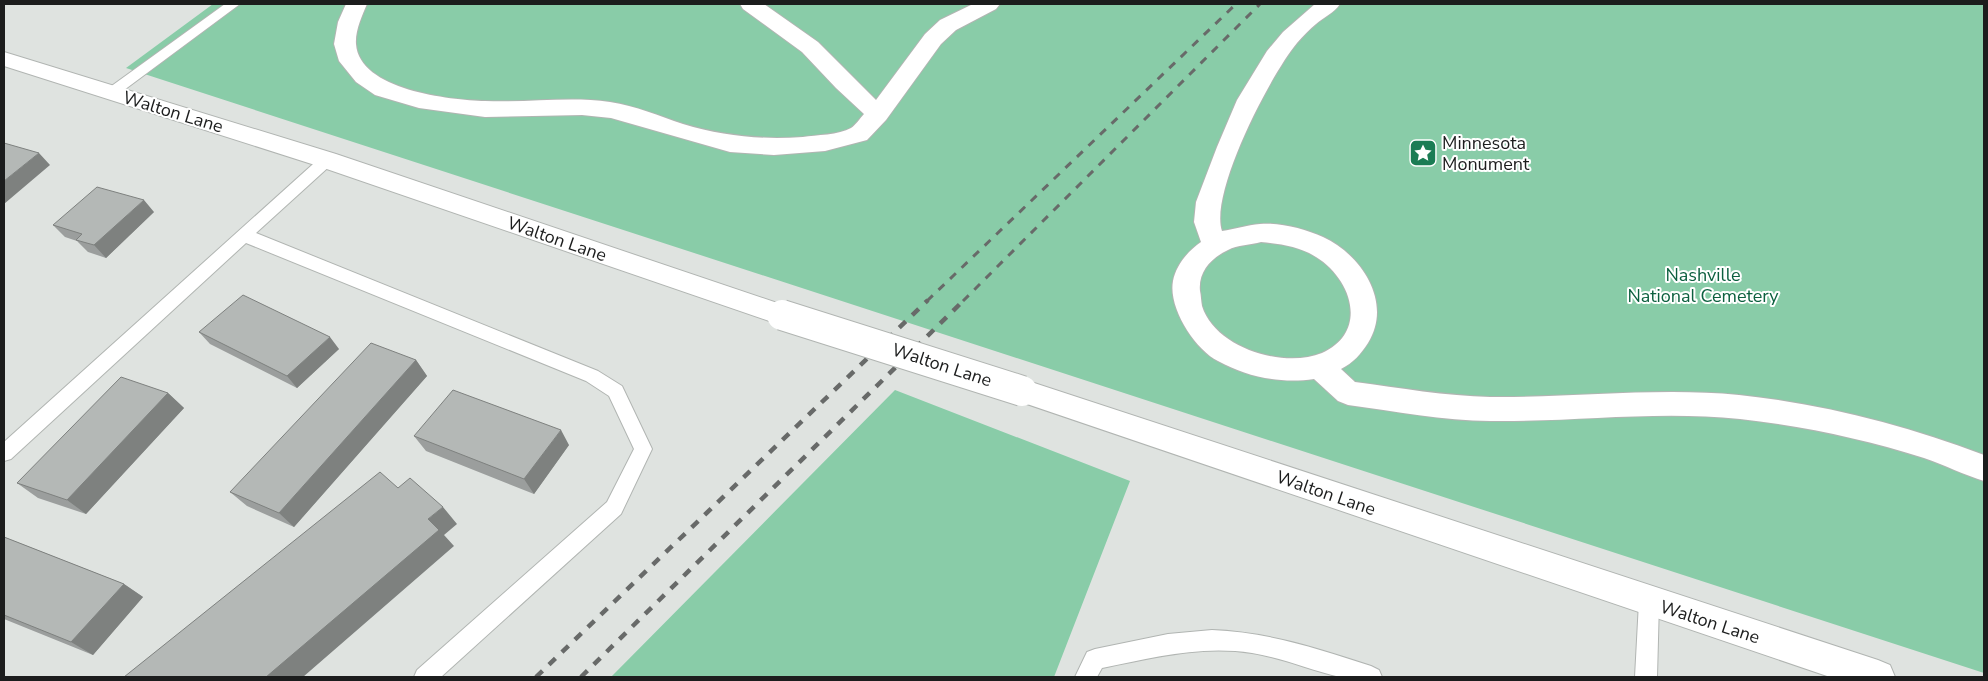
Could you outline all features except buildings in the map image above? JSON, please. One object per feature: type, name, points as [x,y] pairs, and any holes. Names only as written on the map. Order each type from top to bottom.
[{"type":"street","points":[[356,4],[349,22],[345,44],[350,61],[364,77],[382,90],[419,100],[485,109],[582,106],[611,110],[641,117],[676,130],[730,144],[774,147],[825,144],[859,134],[878,114],[933,39],[948,25],[989,4]]},
{"type":"street","points":[[750,4],[810,47],[844,83],[878,114]]},
{"type":"street","points":[[1215,244],[1207,222],[1210,199],[1232,136],[1249,98],[1271,60],[1294,32],[1329,4]]},
{"type":"street","name":"Walton Lane","points":[[4,59],[326,160],[782,315],[1022,391],[1878,677]]},
{"type":"street","points":[[1244,234],[1278,234],[1295,237],[1327,251],[1351,273],[1359,286],[1364,300],[1365,314],[1363,327],[1357,340],[1348,351],[1335,360],[1320,366],[1299,370],[1276,370],[1254,366],[1214,345],[1200,330],[1190,314],[1185,298],[1186,282],[1191,267],[1201,254],[1215,244],[1244,234]]},
{"type":"street","points":[[1320,366],[1348,393],[1437,404],[1489,409],[1680,404],[1738,407],[1802,415],[1867,429],[1929,447],[1984,468]]},
{"type":"lane","points":[[111,93],[233,4]]},
{"type":"lane","points":[[4,452],[326,160]]},
{"type":"lane","points":[[244,235],[592,376],[616,391],[643,449],[614,508],[424,677]]},
{"type":"lane","points":[[1646,677],[1649,602]]},
{"type":"lane","points":[[1086,677],[1095,659],[1188,641],[1213,640],[1247,643],[1292,652],[1372,677]]},
{"type":"green space","name":"Nashville National Cemetery","points":[[213,4],[1984,4],[1984,673],[126,68]]},
{"type":"green space","points":[[895,390],[1130,481],[1054,677],[611,677]]},
{"type":"railway","points":[[927,301],[1236,4]]},
{"type":"railway","points":[[964,300],[1260,4]]},
{"type":"railway","points":[[536,677],[928,300]]},
{"type":"railway","points":[[581,677],[964,300]]},
{"type":"place","name":"Minnesota Monument","points":[[1423,153]]}]
